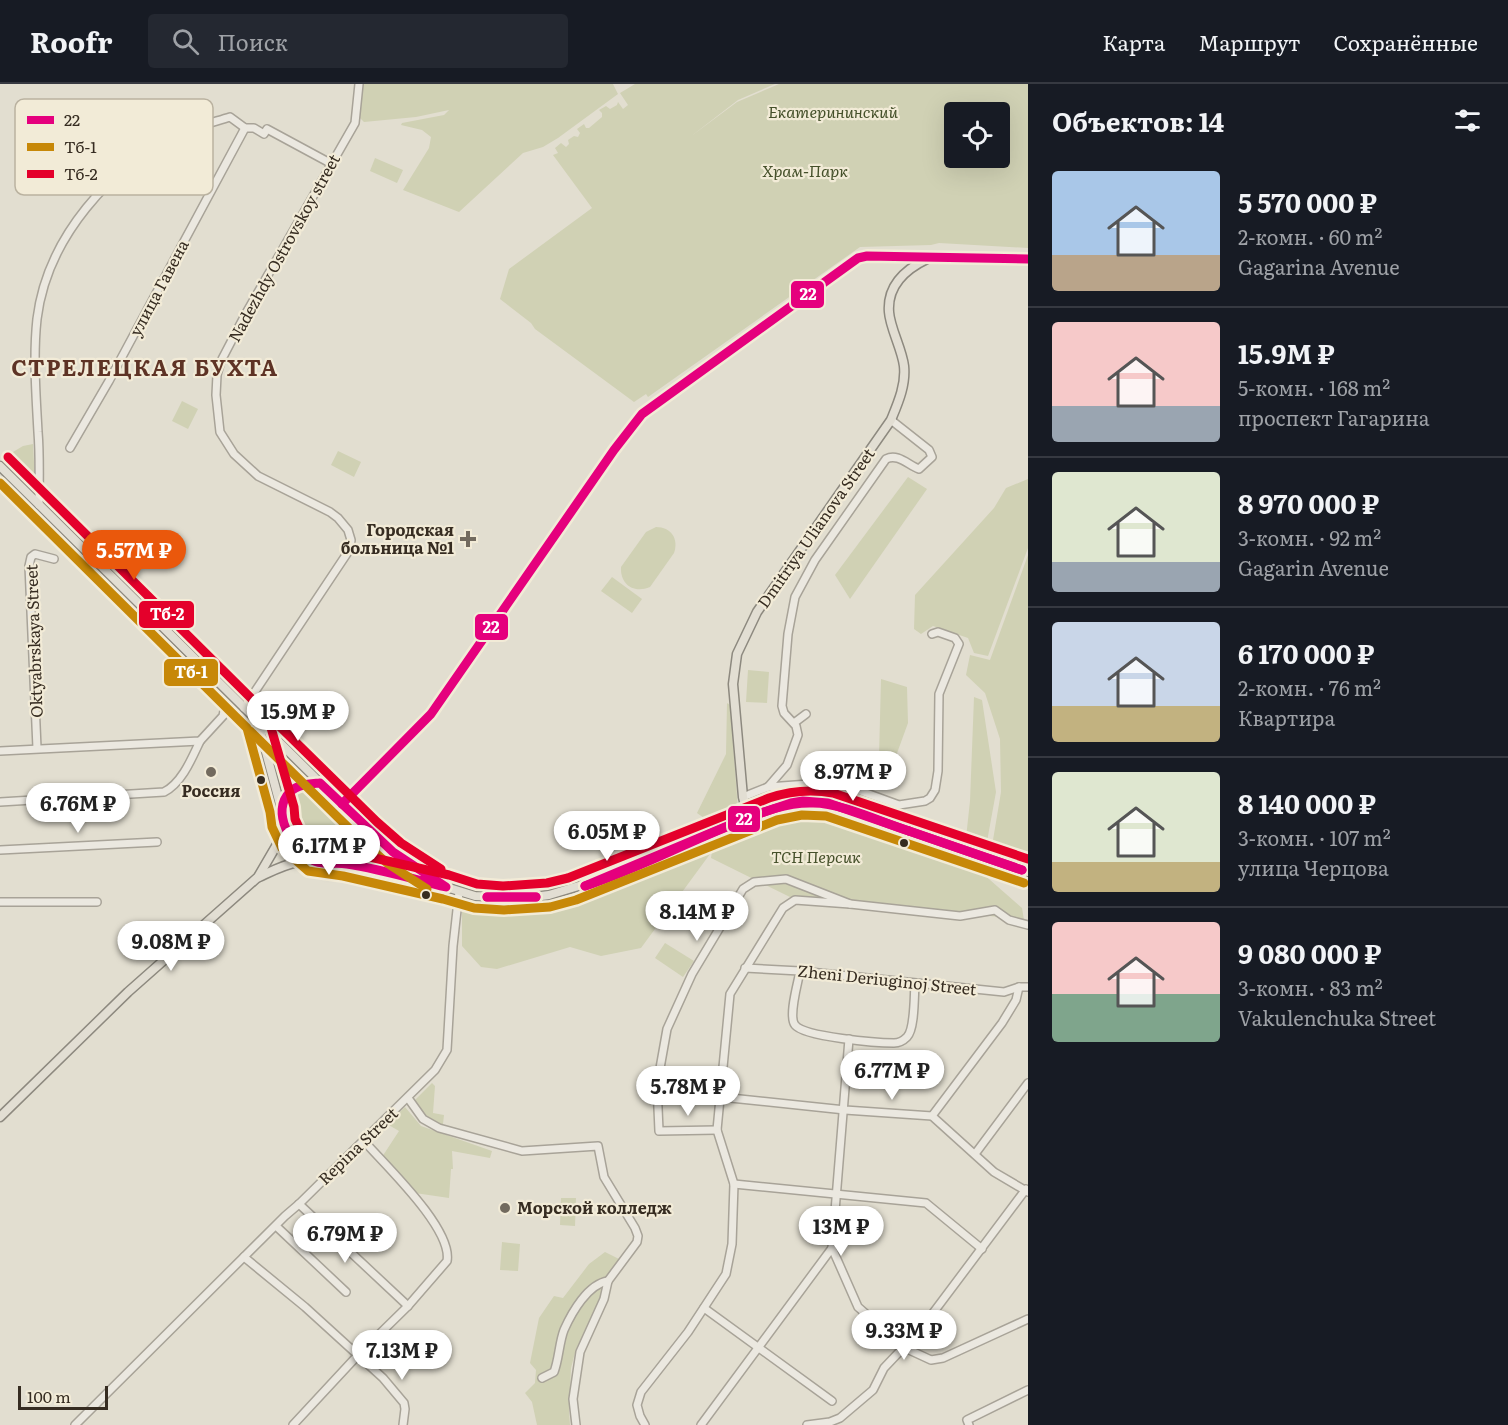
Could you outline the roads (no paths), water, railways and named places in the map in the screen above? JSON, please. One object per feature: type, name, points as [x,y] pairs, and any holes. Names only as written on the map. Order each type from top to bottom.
[{"type":"main road","points":[[342,804],[431,714],[601,468],[642,414],[858,258],[867,256],[1028,260]]},
{"type":"main road","name":"Dmitriya Ulianova Street","points":[[748,818],[734,684],[737,654],[757,612],[891,420],[901,397],[904,367],[889,311],[893,288],[908,268],[928,259]]},
{"type":"main road","points":[[0,466],[369,831],[394,853],[446,887]]},
{"type":"main road","points":[[258,722],[282,810],[283,822],[279,841],[258,878]]},
{"type":"main road","points":[[282,810],[286,797],[295,787],[308,783],[320,783]]},
{"type":"main road","points":[[0,1117],[128,992],[258,878],[285,865],[315,861],[345,864],[489,898],[526,898],[549,895],[595,881],[748,818],[790,803],[812,801],[829,804],[1028,872]]},
{"type":"main road","points":[[283,822],[292,841],[315,861]]},
{"type":"main road","points":[[345,864],[356,860],[364,853],[369,842],[369,831]]},
{"type":"street","name":"Nadezhdy Ostrovskoy street","points":[[244,708],[350,549],[351,540],[348,530],[330,512],[258,476],[234,454],[220,432],[216,395],[217,375],[221,361],[354,123],[359,84]]},
{"type":"street","points":[[213,123],[230,117],[245,128],[254,128],[264,134],[267,129],[330,163]]},
{"type":"street","name":"улица Гавена","points":[[213,188],[245,128]]},
{"type":"street","points":[[39,505],[36,414],[37,324],[44,287],[59,250],[97,195]]},
{"type":"street","name":"улица Гавена","points":[[70,447],[109,381],[209,195]]},
{"type":"street","points":[[768,788],[787,765],[798,735],[794,723],[788,718],[782,706],[788,634],[795,597],[815,560],[886,459],[897,457],[919,470],[932,457],[929,450],[891,420]]},
{"type":"street","name":"Oktyabrskaya Street","points":[[37,748],[29,566],[31,557],[35,554],[54,560]]},
{"type":"street","points":[[744,797],[768,788],[836,782],[899,805],[930,798],[935,790],[938,771],[939,694],[959,642],[955,638],[938,632],[932,634]]},
{"type":"street","points":[[0,802],[164,792],[170,789],[190,763],[200,741],[224,711]]},
{"type":"street","points":[[794,723],[807,714]]},
{"type":"street","points":[[0,751],[200,741]]},
{"type":"street","points":[[0,849],[157,842]]},
{"type":"street","points":[[717,1130],[659,1131],[657,1085],[667,1029],[692,974],[743,889],[754,882],[786,879],[850,904]]},
{"type":"street","name":"Repina Street","points":[[75,1425],[435,1070],[447,1050],[459,892]]},
{"type":"street","points":[[645,1425],[637,1405],[641,1392],[688,1332],[726,1274],[732,1244],[734,1184],[717,1130],[730,994],[783,908],[795,900],[960,916],[995,910],[1009,920],[1028,925]]},
{"type":"street","points":[[0,902],[97,902]]},
{"type":"street","name":"Zheni Deriuginoj Street","points":[[745,968],[800,971],[1004,992],[1019,987],[1028,987]]},
{"type":"street","points":[[800,971],[792,1016],[796,1026],[805,1032],[849,1039],[896,1043],[906,1038],[911,1029],[915,983]]},
{"type":"street","points":[[932,1116],[1002,1023],[1016,1000],[1019,987]]},
{"type":"street","points":[[849,1039],[832,1248],[858,1307],[904,1348],[931,1360],[943,1358],[1028,1319]]},
{"type":"street","points":[[975,1154],[1028,1083]]},
{"type":"street","points":[[721,1096],[845,1110],[932,1116],[994,1172],[1027,1190],[904,1348],[884,1368],[873,1390],[841,1422],[807,1425]]},
{"type":"street","points":[[408,1098],[423,1119],[439,1128],[522,1150],[598,1146],[604,1177],[638,1236],[637,1242],[608,1281],[604,1299],[578,1360],[573,1399],[576,1425]]},
{"type":"street","points":[[293,1425],[358,1355],[408,1306],[447,1261],[448,1253],[432,1217],[364,1141]]},
{"type":"street","points":[[734,1184],[926,1203],[982,1249]]},
{"type":"street","points":[[299,1204],[408,1306]]},
{"type":"street","points":[[276,1226],[346,1292]]},
{"type":"street","points":[[701,1425],[832,1248]]},
{"type":"street","points":[[244,1257],[384,1378],[404,1403],[403,1425]]},
{"type":"street","points":[[542,1378],[554,1372],[564,1330],[581,1300],[600,1282],[608,1281]]},
{"type":"street","points":[[704,1308],[832,1401]]},
{"type":"street","points":[[968,1423],[1028,1390]]},
{"type":"place","name":"Городская больница №1","points":[[468,539]]},
{"type":"place","name":"Россия","points":[[211,772]]},
{"type":"place","name":"Морской колледж","points":[[505,1208]]},
{"type":"district","name":"СТРЕЛЕЦКАЯ БУХТА","points":[[145,368]]},
{"type":"park label","name":"Екатерининский","points":[[833,112]]},
{"type":"park label","name":"Храм-Парк","points":[[805,171]]},
{"type":"park label","name":"ТСН Персик","points":[[816,857]]}]
